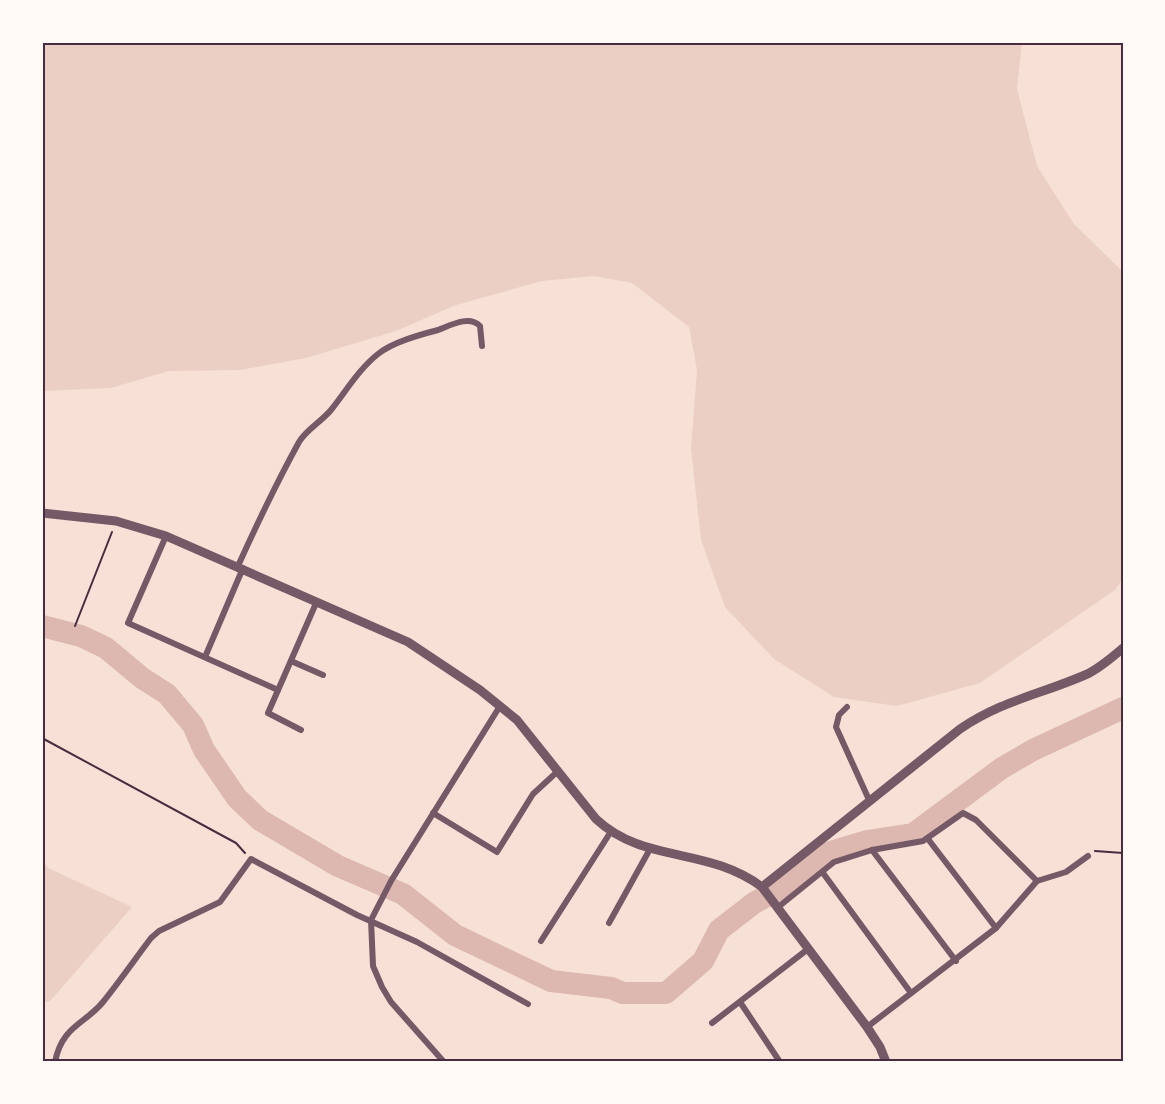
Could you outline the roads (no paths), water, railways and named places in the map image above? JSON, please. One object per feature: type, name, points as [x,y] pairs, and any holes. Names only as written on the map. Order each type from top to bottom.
[{"type":"street","points":[[205,657],[267,501],[293,458],[299,441],[330,411],[348,386],[380,353],[418,336],[464,321],[476,322],[480,327],[482,346]]},
{"type":"street","points":[[42,513],[116,521],[166,536],[408,642],[500,706],[533,738],[596,819],[610,833],[628,843],[715,862],[750,878],[764,890],[867,1027],[880,1047],[886,1062]]},
{"type":"street","points":[[166,536],[128,623],[278,690]]},
{"type":"street","points":[[301,730],[268,713],[317,601]]},
{"type":"street","points":[[764,890],[960,729],[986,711],[1085,675],[1123,648]]},
{"type":"street","points":[[291,661],[323,675]]},
{"type":"street","points":[[444,1062],[391,1002],[382,987],[373,966],[371,920],[391,881],[500,706]]},
{"type":"street","points":[[847,707],[838,715],[836,727],[870,802]]},
{"type":"street","points":[[433,813],[497,852],[533,794],[558,771]]},
{"type":"street","points":[[775,905],[842,858],[928,839],[963,813],[976,820],[1037,881]]},
{"type":"street","points":[[541,940],[610,833]]},
{"type":"street","points":[[928,839],[996,928]]},
{"type":"street","points":[[609,923],[650,849]]},
{"type":"street","points":[[872,850],[956,961]]},
{"type":"street","points":[[867,1027],[956,961],[996,928],[1037,881],[1066,872],[1088,856]]},
{"type":"street","points":[[55,1062],[62,1041],[78,1022],[103,1001],[151,939],[159,931],[220,902],[251,859],[417,942],[528,1004]]},
{"type":"street","points":[[823,873],[911,993]]},
{"type":"street","points":[[712,1023],[808,949]]},
{"type":"street","points":[[740,1002],[780,1062]]},
{"type":"waterway","points":[[42,626],[81,636],[106,648],[142,678],[167,694],[193,725],[204,750],[237,798],[260,820],[338,866],[403,894],[455,935],[551,981],[611,988],[623,993],[666,993],[703,961],[719,930],[754,903],[785,886],[827,853],[867,841],[913,834],[1002,768],[1033,750],[1123,708]]}]
